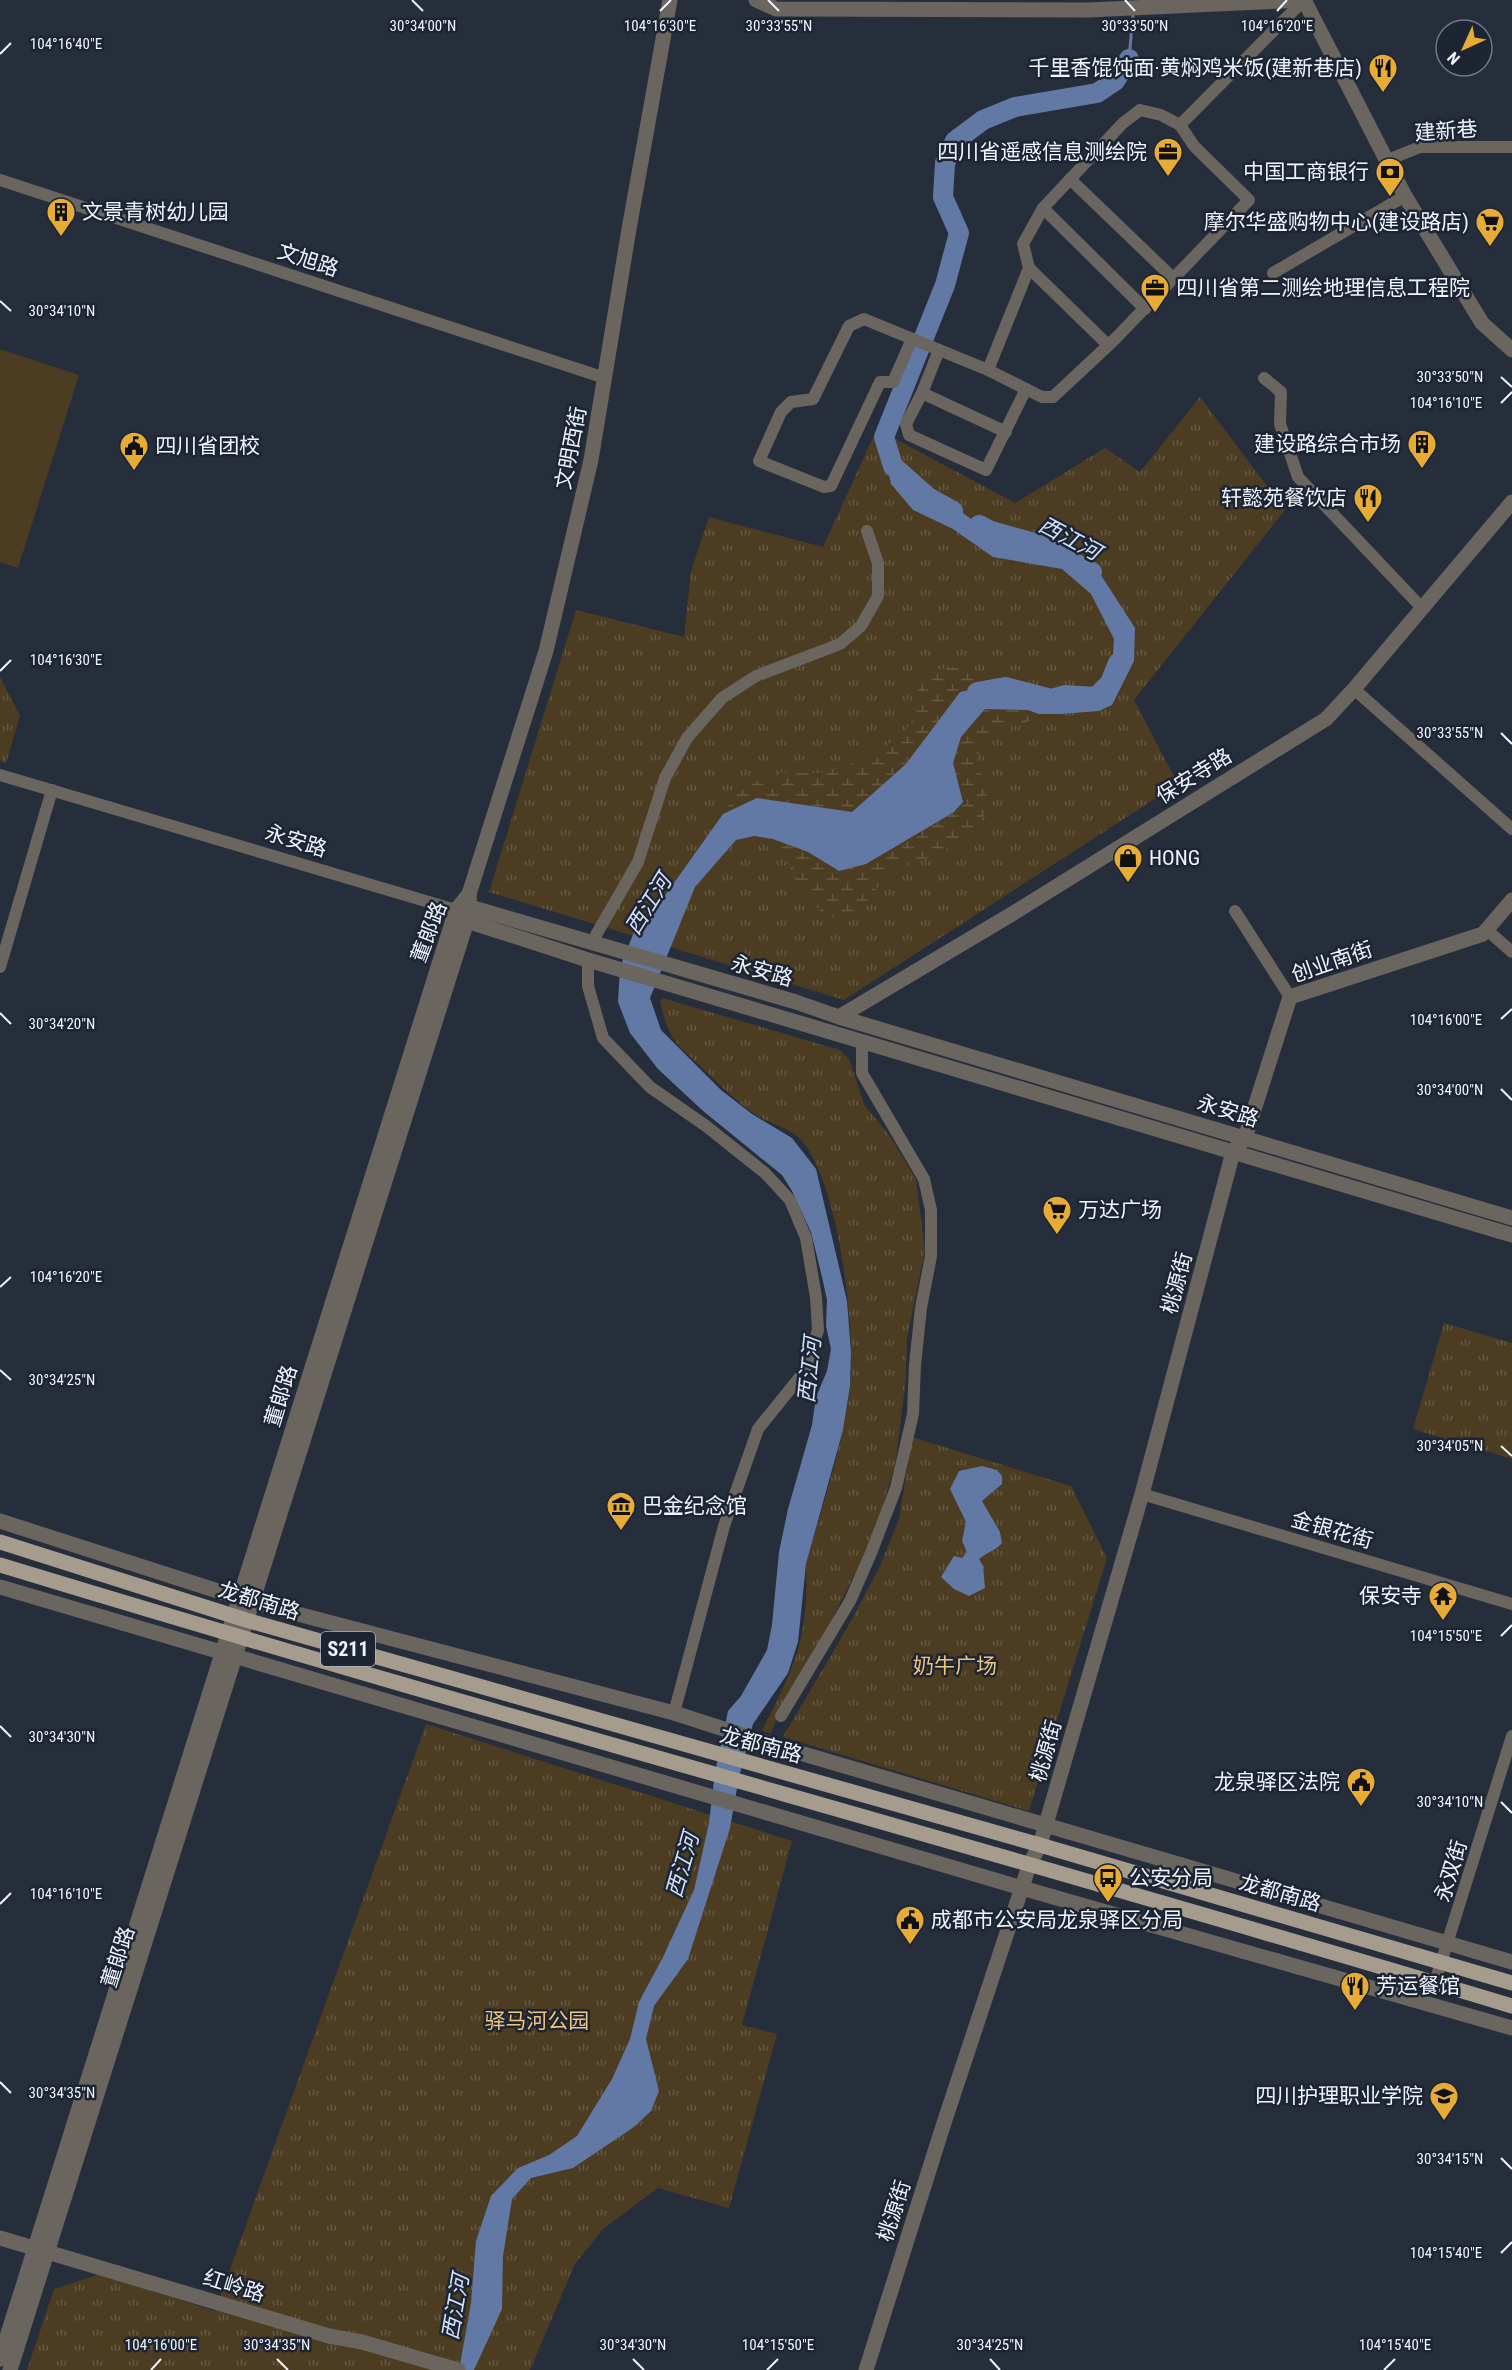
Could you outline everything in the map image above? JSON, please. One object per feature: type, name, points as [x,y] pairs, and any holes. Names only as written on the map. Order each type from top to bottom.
[{"type":"main road","name":"龙都南路","points":[[0,1542],[241,1618],[1040,1845],[1512,1983]]},
{"type":"main road","name":"龙都南路","points":[[0,1565],[235,1637],[1030,1863],[1512,2006]]},
{"type":"street","name":"文明西街","points":[[465,908],[549,640],[591,460],[670,0]]},
{"type":"street","points":[[756,0],[776,9],[1088,10],[1304,0]]},
{"type":"street","points":[[1180,125],[1304,0]]},
{"type":"street","points":[[1304,0],[1405,196],[1482,323],[1512,350]]},
{"type":"street","points":[[913,340],[893,382],[880,382],[831,486],[824,487],[759,461],[781,412],[791,402],[813,399],[849,326],[864,319],[988,370],[1042,397],[1053,397],[1108,345],[1145,309],[1249,200],[1194,146],[1180,125],[1161,115],[1140,110],[1123,123],[1043,208],[1023,244],[1029,268],[1108,345]]},
{"type":"street","name":"建新巷","points":[[1385,161],[1420,147],[1512,147]]},
{"type":"street","points":[[1070,179],[1174,279]]},
{"type":"street","name":"文旭路","points":[[0,180],[605,378]]},
{"type":"street","points":[[1273,273],[1405,196]]},
{"type":"street","points":[[1043,208],[1145,309]]},
{"type":"street","points":[[988,370],[1029,268]]},
{"type":"street","points":[[934,348],[922,393],[906,424],[909,435],[986,470],[1026,389]]},
{"type":"street","points":[[1264,378],[1281,392],[1280,424],[1298,477],[1422,608]]},
{"type":"street","points":[[922,393],[1006,432]]},
{"type":"street","name":"保安寺路","points":[[839,1017],[1012,914],[1326,719],[1512,502]]},
{"type":"street","points":[[592,942],[638,862],[665,778],[687,738],[722,698],[756,676],[840,644],[861,626],[878,596],[878,563],[867,531]]},
{"type":"street","points":[[1354,689],[1512,829]]},
{"type":"street","name":"永安路","points":[[0,775],[592,942],[617,950],[680,978],[796,1002],[839,1017],[1512,1218]]},
{"type":"street","points":[[0,967],[52,790]]},
{"type":"street","name":"创业南街","points":[[1245,1138],[1290,997],[1483,934],[1512,900]]},
{"type":"street","points":[[465,908],[588,960],[680,978],[862,1041],[1512,1235]]},
{"type":"street","name":"董郞路","points":[[0,2359],[41,2250],[465,908]]},
{"type":"street","points":[[1235,911],[1290,997]]},
{"type":"street","points":[[1487,930],[1512,952]]},
{"type":"street","points":[[588,960],[588,986],[603,1038],[650,1087],[706,1126],[765,1173],[790,1200],[806,1239],[816,1297],[818,1330],[804,1372],[758,1429],[724,1526],[674,1713]]},
{"type":"street","points":[[781,1716],[850,1601],[871,1553],[896,1488],[913,1414],[921,1308],[931,1256],[931,1210],[924,1179],[862,1073],[862,1041]]},
{"type":"street","name":"桃源街","points":[[866,2370],[943,2126],[1030,1863],[1040,1845],[1142,1494],[1233,1152],[1245,1138]]},
{"type":"street","name":"金银花街","points":[[1142,1494],[1512,1604]]},
{"type":"street","points":[[0,1521],[246,1600],[674,1713],[783,1748],[1512,1962]]},
{"type":"street","points":[[0,1587],[1022,1888],[1512,2028]]},
{"type":"street","name":"永双街","points":[[1435,1983],[1512,1736]]},
{"type":"street","name":"红岭路","points":[[0,2238],[328,2336],[389,2350],[458,2370]]},
{"type":"street","name":"董郞路","points":[[10,2370],[41,2250]]},
{"type":"green space","points":[[0,349],[79,375],[18,568],[0,562]]},
{"type":"green space","points":[[1200,397],[1285,510],[1134,700],[1178,784],[844,1000],[489,892],[576,610],[684,637],[691,571],[709,517],[823,547],[877,429],[1015,503],[1105,448],[1140,472]]},
{"type":"green space","points":[[956,667],[983,674],[994,685],[960,692],[906,764],[852,812],[757,798],[723,814],[735,795],[752,783],[782,772],[819,773],[854,763],[890,743],[911,724],[919,685],[929,670]]},
{"type":"green space","points":[[0,677],[20,716],[6,763],[0,761]]},
{"type":"green space","points":[[986,709],[1028,710],[1039,714],[1032,720],[985,736],[976,761],[987,791],[986,814],[969,838],[931,857],[887,873],[874,893],[856,912],[842,919],[823,914],[806,895],[773,839],[808,852],[839,871],[866,864],[954,812],[962,802],[953,763],[961,737]]},
{"type":"green space","points":[[662,998],[840,1050],[849,1059],[864,1104],[891,1138],[916,1179],[925,1251],[907,1338],[906,1378],[895,1466],[872,1540],[820,1643],[784,1699],[771,1733],[762,1731],[797,1654],[806,1603],[806,1564],[847,1409],[851,1362],[850,1330],[842,1256],[824,1184],[812,1156],[798,1137],[763,1119],[734,1098],[681,1048],[667,1026],[660,1001]]},
{"type":"green space","points":[[1444,1323],[1512,1343],[1512,1459],[1413,1429]]},
{"type":"green space","name":"奶牛广场","points":[[912,1437],[1071,1486],[1107,1558],[1029,1811],[783,1737],[851,1621],[879,1568],[899,1519]]},
{"type":"green space","name":"驿马河公园","points":[[426,1724],[792,1841],[742,2025],[777,2034],[729,2208],[658,2188],[603,2229],[575,2264],[530,2370],[27,2370],[54,2289],[100,2274],[215,2311]]},
{"type":"water","points":[[886,461],[920,497],[945,501],[983,527],[1099,572],[1135,628],[1134,661],[1112,705],[1099,711],[1039,714],[1028,710],[985,709],[961,737],[953,763],[963,802],[954,812],[866,864],[839,871],[808,852],[773,839],[754,836],[736,840],[695,887],[650,998],[661,1030],[721,1090],[752,1114],[792,1138],[816,1169],[847,1301],[851,1352],[850,1386],[843,1430],[806,1564],[798,1642],[788,1673],[753,1724],[739,1777],[730,1828],[688,1959],[654,2006],[646,2039],[659,2091],[651,2111],[634,2127],[573,2168],[531,2178],[512,2199],[503,2256],[502,2309],[474,2370],[459,2370],[471,2303],[476,2241],[491,2196],[518,2168],[549,2155],[577,2136],[612,2079],[630,2039],[639,2002],[694,1890],[709,1823],[715,1772],[728,1711],[741,1696],[767,1650],[772,1625],[779,1552],[788,1509],[812,1425],[816,1397],[827,1371],[831,1349],[826,1326],[827,1300],[811,1232],[792,1191],[782,1175],[702,1110],[658,1069],[630,1033],[618,1002],[620,967],[638,922],[659,904],[723,814],[757,798],[852,812],[906,764],[960,692],[994,685],[1038,698],[1073,692],[1105,691],[1112,668],[1114,639],[1091,594],[1062,569],[993,557],[953,529],[913,510],[891,484]]},
{"type":"water","points":[[982,1466],[997,1470],[1002,1476],[1002,1484],[982,1501],[1000,1532],[1002,1543],[979,1559],[983,1566],[985,1588],[969,1596],[954,1589],[941,1577],[954,1556],[962,1558],[967,1552],[962,1541],[966,1522],[950,1489],[959,1471]]},
{"type":"waterway","name":"西江河","points":[[1129,59],[1133,14]]},
{"type":"waterway","name":"西江河","points":[[953,511],[928,497],[893,466],[884,437],[945,285],[959,233],[943,197],[945,163],[955,141],[983,120],[1015,107],[1097,93],[1115,81],[1129,59]]},
{"type":"waterway","name":"西江河","points":[[979,525],[991,531],[1041,545],[1092,572]]},
{"type":"waterway","name":"西江河","points":[[977,692],[1005,687],[1051,699],[1065,695],[1096,697],[1110,683],[1118,663]]},
{"type":"place","name":"千里香馄饨面·黄焖鸡米饭(建新巷店)","points":[[1383,94]]},
{"type":"place","name":"四川省遥感信息测绘院","points":[[1168,178]]},
{"type":"place","name":"中国工商银行","points":[[1390,198]]},
{"type":"place","name":"文景青树幼儿园","points":[[61,238]]},
{"type":"place","name":"摩尔华盛购物中心(建设路店)","points":[[1490,248]]},
{"type":"place","name":"四川省第二测绘地理信息工程院","points":[[1155,314]]},
{"type":"place","name":"建设路综合市场","points":[[1422,470]]},
{"type":"place","name":"四川省团校","points":[[134,472]]},
{"type":"place","name":"轩懿苑餐饮店","points":[[1368,524]]},
{"type":"place","name":"HONG","points":[[1128,884]]},
{"type":"place","name":"万达广场","points":[[1057,1236]]},
{"type":"place","name":"巴金纪念馆","points":[[621,1532]]},
{"type":"place","name":"保安寺","points":[[1443,1622]]},
{"type":"place","name":"龙泉驿区法院","points":[[1361,1808]]},
{"type":"place","name":"公安分局","points":[[1108,1904]]},
{"type":"place","name":"成都市公安局龙泉驿区分局","points":[[910,1946]]},
{"type":"place","name":"芳运餐馆","points":[[1355,2012]]},
{"type":"place","name":"四川护理职业学院","points":[[1444,2122]]}]
